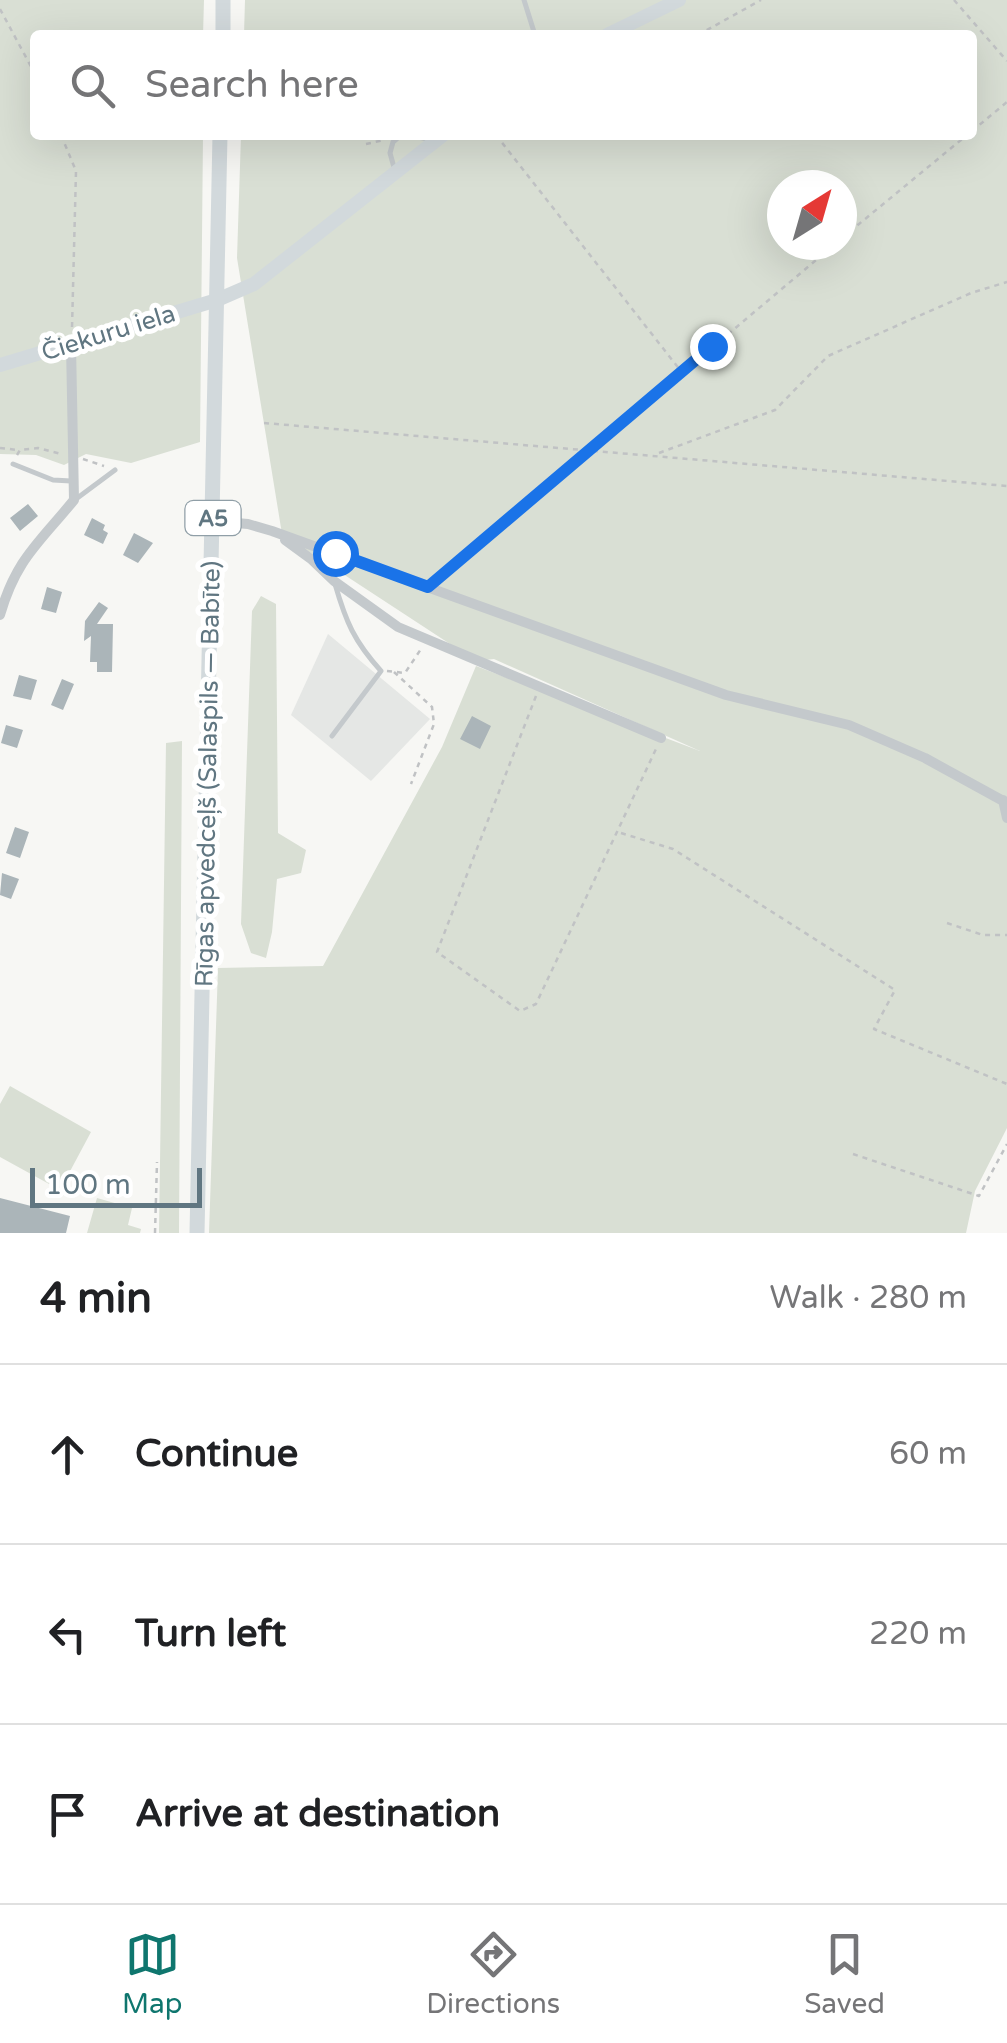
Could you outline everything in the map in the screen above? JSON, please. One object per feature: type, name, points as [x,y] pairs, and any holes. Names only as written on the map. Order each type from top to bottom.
[{"type":"highway","points":[[222,30],[223,0]]},
{"type":"highway","name":"Rīgas apvedceļš (Salaspils — Babīte)","points":[[197,1233],[220,140]]},
{"type":"main road","points":[[617,30],[679,0]]},
{"type":"main road","name":"Čiekuru iela","points":[[0,364],[217,300],[254,284],[436,140]]},
{"type":"street","points":[[0,614],[14,573],[24,557],[74,500],[71,344]]},
{"type":"street","points":[[212,521],[272,531],[726,696],[849,725],[925,758],[1005,802],[1007,818]]},
{"type":"street","points":[[272,531],[398,627],[661,738]]},
{"type":"lane","points":[[524,0],[533,30]]},
{"type":"lane","points":[[395,140],[390,153],[395,172]]},
{"type":"lane","points":[[13,464],[53,480],[74,481]]},
{"type":"lane","points":[[74,500],[115,470]]},
{"type":"lane","points":[[332,736],[381,671],[348,627],[334,581]]},
{"type":"path","points":[[707,30],[761,0]]},
{"type":"path","points":[[954,0],[1007,62]]},
{"type":"path","points":[[0,8],[30,65]]},
{"type":"path","points":[[977,126],[1007,102]]},
{"type":"path","points":[[63,140],[76,170],[71,344]]},
{"type":"path","points":[[366,144],[382,140]]},
{"type":"path","points":[[500,140],[682,372]]},
{"type":"path","points":[[857,226],[961,140]]},
{"type":"path","points":[[428,587],[816,260]]},
{"type":"path","points":[[655,454],[775,410],[828,356],[1007,282]]},
{"type":"path","points":[[264,422],[1007,486]]},
{"type":"path","points":[[0,448],[38,448],[115,470]]},
{"type":"path","points":[[13,464],[20,450]]},
{"type":"path","points":[[381,671],[405,673],[425,638]]},
{"type":"path","points":[[394,672],[432,707],[434,724],[411,784]]},
{"type":"path","points":[[539,686],[437,952],[520,1012],[536,1004],[661,738]]},
{"type":"path","points":[[619,832],[673,850],[894,990],[874,1030],[1007,1084]]},
{"type":"path","points":[[948,923],[983,935],[1007,934]]},
{"type":"path","points":[[853,1154],[979,1196],[1007,1144]]},
{"type":"path","points":[[155,1233],[157,1162]]},
{"type":"shaded area","points":[[0,0],[204,0],[203,30],[30,30],[30,140],[203,140],[200,442],[131,463],[86,454],[64,465],[36,455],[0,454]]},
{"type":"shaded area","points":[[245,0],[1007,0],[1007,1128],[975,1191],[966,1233],[209,1233],[218,968],[323,966],[442,747],[476,666],[700,751],[494,659],[476,661],[282,534],[237,258],[241,140],[977,140],[977,30],[244,30]]},
{"type":"shaded area","points":[[261,596],[276,604],[278,833],[306,850],[301,873],[277,879],[266,958],[251,953],[241,924],[252,611]]},
{"type":"shaded area","points":[[328,634],[430,719],[371,781],[291,715]]},
{"type":"shaded area","points":[[182,741],[179,1233],[159,1233],[166,743]]},
{"type":"shaded area","points":[[10,1086],[91,1132],[60,1190],[0,1157],[0,1104]]},
{"type":"shaded area","points":[[97,1198],[132,1208],[128,1225],[141,1229],[140,1233],[87,1233]]},
{"type":"building","points":[[28,504],[38,516],[20,531],[10,518]]},
{"type":"building","points":[[92,518],[105,525],[103,530],[108,533],[103,544],[84,535]]},
{"type":"building","points":[[134,533],[153,543],[138,563],[123,555]]},
{"type":"building","points":[[47,587],[62,592],[56,613],[41,609]]},
{"type":"building","points":[[99,602],[108,608],[97,624],[113,624],[112,672],[97,672],[97,662],[90,662],[91,636],[84,641],[85,621]]},
{"type":"building","points":[[19,675],[37,680],[31,700],[13,696]]},
{"type":"building","points":[[62,679],[74,684],[63,710],[51,705]]},
{"type":"building","points":[[472,716],[491,726],[480,749],[460,739]]},
{"type":"building","points":[[6,725],[23,730],[17,748],[1,743]]},
{"type":"building","points":[[15,827],[29,832],[20,858],[6,853]]},
{"type":"building","points":[[2,873],[19,879],[11,899],[0,895]]},
{"type":"building","points":[[0,1198],[70,1216],[66,1233],[0,1233]]},
{"type":"route","points":[[335,553],[428,587],[712,346]]}]
